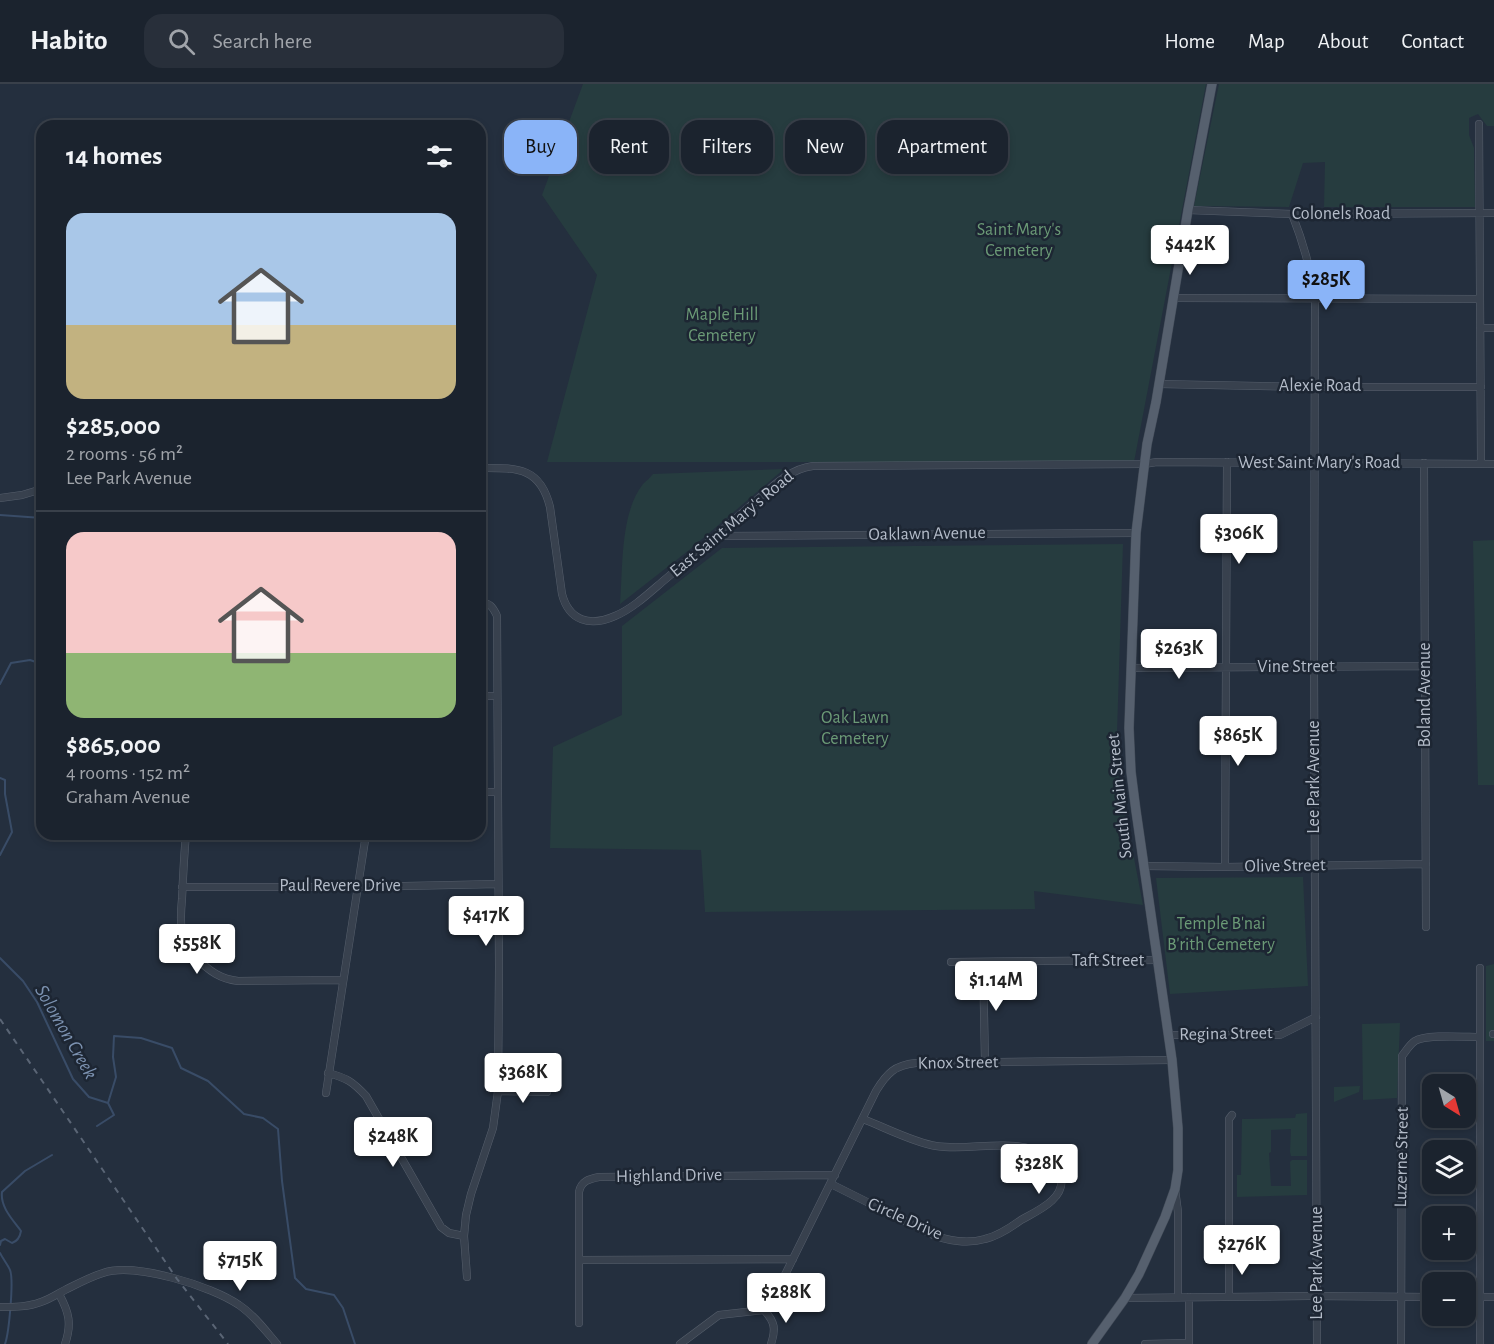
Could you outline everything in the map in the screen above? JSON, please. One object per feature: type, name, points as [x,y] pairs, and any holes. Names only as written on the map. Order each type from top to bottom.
[{"type":"main road","name":"South Main Street","points":[[1092,1344],[1125,1298],[1152,1248],[1175,1189],[1178,1170],[1178,1128],[1172,1060],[1131,772],[1129,728],[1136,533],[1144,464],[1212,84]]},
{"type":"street","points":[[1479,124],[1481,464]]},
{"type":"street","name":"Colonels Road","points":[[1188,210],[1292,214],[1494,213]]},
{"type":"street","name":"Lee Park Avenue","points":[[1292,214],[1303,241],[1315,298],[1313,464],[1317,1344]]},
{"type":"street","points":[[1173,298],[1480,299]]},
{"type":"street","points":[[1480,328],[1494,328]]},
{"type":"street","name":"Alexie Road","points":[[1159,384],[1481,387]]},
{"type":"street","name":"West Saint Mary's Road","points":[[1144,464],[1157,462],[1494,464]]},
{"type":"street","points":[[1225,867],[1227,462]]},
{"type":"street","name":"Boland Avenue","points":[[1424,463],[1426,927]]},
{"type":"street","name":"East Saint Mary's Road","points":[[486,468],[518,470],[534,476],[541,485],[550,507],[565,604],[573,614],[585,621],[599,622],[617,616],[642,599],[787,476],[804,467],[1144,464]]},
{"type":"street","points":[[0,498],[36,491]]},
{"type":"street","name":"Oaklawn Avenue","points":[[717,536],[1136,533]]},
{"type":"street","points":[[467,1277],[464,1236],[466,1215],[493,1128],[498,1091],[497,616],[493,607],[486,603]]},
{"type":"street","name":"Vine Street","points":[[1132,668],[1424,666]]},
{"type":"street","points":[[486,696],[497,696]]},
{"type":"street","points":[[486,792],[497,792]]},
{"type":"street","points":[[186,840],[182,930],[191,950],[203,964],[225,979],[238,981],[343,980]]},
{"type":"street","points":[[326,1093],[365,840]]},
{"type":"street","name":"Olive Street","points":[[1144,866],[1426,864]]},
{"type":"street","name":"Paul Revere Drive","points":[[182,887],[498,884]]},
{"type":"street","name":"Taft Street","points":[[951,962],[1158,960]]},
{"type":"street","points":[[983,962],[985,1062]]},
{"type":"street","points":[[1480,968],[1480,1344]]},
{"type":"street","name":"Regina Street","points":[[1168,1035],[1280,1035],[1316,1017]]},
{"type":"street","name":"Luzerne Street","points":[[1401,1344],[1402,1056],[1417,1039],[1479,1037]]},
{"type":"street","name":"Knox Street","points":[[775,1295],[882,1080],[898,1066],[916,1063],[1172,1060]]},
{"type":"street","points":[[328,1073],[342,1077],[356,1085],[366,1096],[441,1227],[449,1233],[464,1236]]},
{"type":"street","points":[[498,1091],[547,1092]]},
{"type":"street","points":[[1229,1297],[1230,1117],[1232,1115]]},
{"type":"street","name":"Circle Drive","points":[[831,1184],[940,1238],[965,1241],[984,1240],[996,1236],[1052,1201],[1059,1192],[1062,1180],[1060,1171],[1048,1157],[1034,1150],[1020,1146],[935,1146],[863,1119]]},
{"type":"street","name":"Highland Drive","points":[[579,1323],[579,1192],[580,1185],[590,1179],[599,1177],[835,1174]]},
{"type":"street","points":[[1175,1189],[1178,1212],[1178,1297]]},
{"type":"street","points":[[579,1260],[793,1259]]},
{"type":"street","points":[[2,1307],[39,1303],[105,1272],[139,1270],[177,1279],[217,1293],[239,1305],[277,1344]]},
{"type":"street","points":[[59,1294],[69,1320],[65,1344]]},
{"type":"street","points":[[1145,1344],[1189,1343],[1189,1297]]},
{"type":"street","points":[[1125,1298],[1422,1297]]},
{"type":"street","points":[[1476,1298],[1494,1298]]},
{"type":"street","points":[[680,1344],[718,1315],[764,1310],[772,1319],[774,1328],[771,1344]]},
{"type":"green space","points":[[583,84],[1206,84],[1134,462],[547,462],[597,275],[542,195],[550,174],[577,174],[577,120],[570,120]]},
{"type":"green space","points":[[1219,84],[1494,84],[1494,126],[1487,126],[1478,114],[1469,118],[1469,135],[1474,148],[1475,207],[1324,207],[1325,162],[1303,163],[1289,207],[1194,206]]},
{"type":"green space","points":[[784,469],[688,551],[620,604],[626,525],[636,496],[653,474]]},
{"type":"green space","points":[[1494,540],[1494,785],[1478,785],[1473,541]]},
{"type":"green space","name":"Oak Lawn Cemetery","points":[[1123,544],[1116,764],[1143,905],[1034,891],[1035,909],[705,912],[701,850],[550,848],[553,747],[622,715],[622,626],[722,548]]},
{"type":"green space","name":"Temple B'nai B'rith Cemetery","points":[[1303,877],[1308,986],[1170,994],[1156,878]]},
{"type":"green space","points":[[1494,964],[1494,1041],[1486,1041],[1486,966]]},
{"type":"green space","points":[[1400,1023],[1397,1098],[1363,1100],[1362,1024]]},
{"type":"green space","points":[[1360,1086],[1359,1092],[1334,1102],[1334,1087]]},
{"type":"green space","points":[[1307,1113],[1307,1156],[1291,1156],[1291,1129],[1271,1130],[1271,1152],[1269,1153],[1271,1186],[1291,1186],[1290,1162],[1307,1160],[1307,1195],[1237,1197],[1237,1175],[1241,1175],[1242,1119],[1295,1118],[1296,1114]]},
{"type":"waterway","name":"Solomon Creek","points":[[0,515],[36,518]]},
{"type":"waterway","name":"Solomon Creek","points":[[0,684],[11,663],[30,660],[36,662]]},
{"type":"waterway","name":"Solomon Creek","points":[[0,778],[5,780],[5,794],[12,832],[0,855]]},
{"type":"waterway","name":"Solomon Creek","points":[[0,958],[23,981],[37,1002],[73,1079],[89,1097],[108,1103]]},
{"type":"waterway","name":"Solomon Creek","points":[[108,1103],[116,1077],[113,1057],[114,1036],[141,1038],[172,1048],[181,1068],[208,1081],[244,1114],[263,1118],[278,1129],[282,1181],[295,1278],[306,1289],[334,1295],[343,1308],[355,1344]]},
{"type":"waterway","points":[[97,1126],[114,1115],[108,1103]]},
{"type":"waterway","points":[[0,1245],[5,1239],[12,1243],[16,1241],[21,1231],[5,1208],[2,1192],[25,1171],[52,1155]]},
{"type":"waterway","points":[[0,1253],[11,1276],[5,1344]]},
{"type":"railway","points":[[0,1019],[177,1279],[228,1344]]},
{"type":"park label","name":"Saint Mary's Cemetery","points":[[1019,240]]},
{"type":"park label","name":"Maple Hill Cemetery","points":[[722,325]]}]
